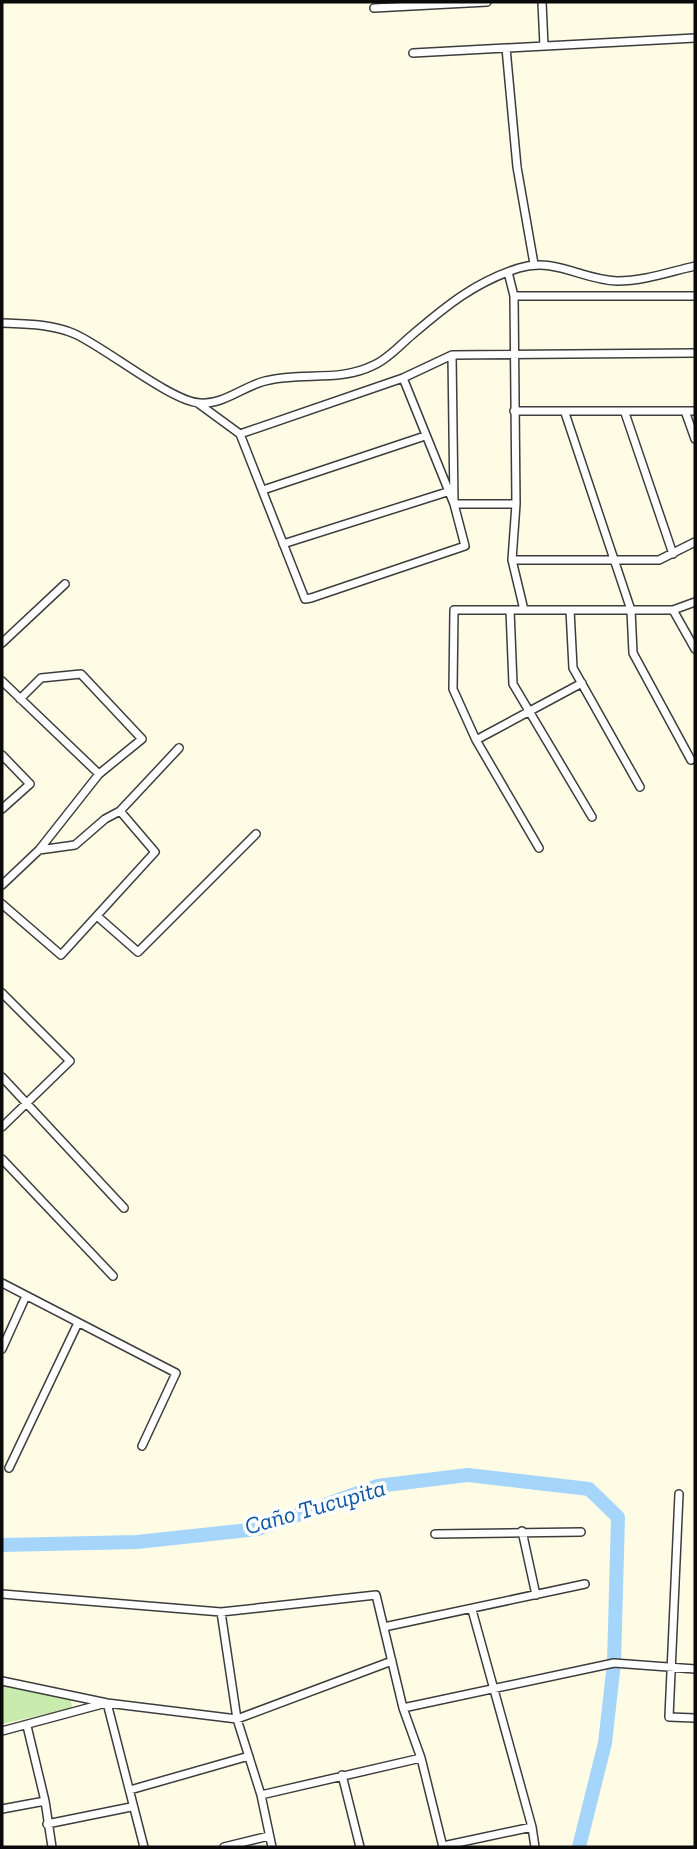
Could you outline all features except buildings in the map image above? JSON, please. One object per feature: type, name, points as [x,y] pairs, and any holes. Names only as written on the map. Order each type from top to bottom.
[{"type":"street","points":[[374,8],[487,2]]},
{"type":"street","points":[[542,2],[544,46]]},
{"type":"street","points":[[413,53],[695,38]]},
{"type":"street","points":[[506,48],[517,167],[534,264]]},
{"type":"street","points":[[198,403],[229,396],[265,380],[292,376],[339,377],[360,372],[378,364],[466,291],[508,272],[534,264],[567,268],[615,281],[645,279],[695,266]]},
{"type":"street","points":[[508,272],[514,296],[516,505],[512,560],[524,610]]},
{"type":"street","points":[[514,296],[695,296]]},
{"type":"street","points":[[2,323],[38,324],[75,334],[167,389],[198,403],[240,435],[305,599],[465,547],[454,504],[452,355]]},
{"type":"street","points":[[240,435],[403,378],[452,355],[695,353]]},
{"type":"street","points":[[403,378],[454,504]]},
{"type":"street","points":[[514,411],[695,411]]},
{"type":"street","points":[[685,411],[695,439]]},
{"type":"street","points":[[565,413],[631,610],[633,653],[691,760]]},
{"type":"street","points":[[625,413],[673,554]]},
{"type":"street","points":[[263,490],[425,436]]},
{"type":"street","points":[[283,544],[447,492]]},
{"type":"street","points":[[454,504],[516,505]]},
{"type":"street","points":[[512,560],[659,560],[695,542]]},
{"type":"street","points":[[2,643],[65,584]]},
{"type":"street","points":[[538,848],[476,740],[453,689],[454,610],[673,610],[695,602]]},
{"type":"street","points":[[510,610],[513,684],[527,712],[592,817]]},
{"type":"street","points":[[570,610],[570,657],[640,787]]},
{"type":"street","points":[[673,610],[695,649]]},
{"type":"street","points":[[2,885],[39,850],[99,774],[142,739],[81,674],[41,678],[20,699]]},
{"type":"street","points":[[2,681],[99,774]]},
{"type":"street","points":[[476,740],[582,683]]},
{"type":"street","points":[[39,850],[75,845],[104,819],[120,811],[180,748]]},
{"type":"street","points":[[2,755],[30,784],[2,809]]},
{"type":"street","points":[[2,904],[61,955],[155,852],[120,811]]},
{"type":"street","points":[[97,916],[138,952],[256,834]]},
{"type":"street","points":[[2,993],[70,1061],[2,1127]]},
{"type":"street","points":[[2,1077],[124,1208]]},
{"type":"street","points":[[2,1159],[113,1276]]},
{"type":"street","points":[[2,1283],[176,1373],[142,1446]]},
{"type":"street","points":[[2,1349],[26,1296]]},
{"type":"street","points":[[9,1468],[78,1323]]},
{"type":"street","points":[[680,1494],[669,1717],[695,1717]]},
{"type":"street","points":[[523,1531],[536,1595]]},
{"type":"street","points":[[435,1534],[581,1531]]},
{"type":"street","points":[[384,1627],[585,1584]]},
{"type":"street","points":[[2,1594],[221,1612],[376,1595],[403,1708],[421,1758],[443,1847],[532,1827]]},
{"type":"street","points":[[472,1610],[532,1827],[535,1847]]},
{"type":"street","points":[[221,1612],[237,1719],[261,1795],[272,1847]]},
{"type":"street","points":[[2,1681],[107,1703],[237,1719],[392,1661]]},
{"type":"street","points":[[403,1708],[614,1663],[695,1669]]},
{"type":"street","points":[[2,1731],[107,1703]]},
{"type":"street","points":[[107,1703],[130,1790],[131,1807],[144,1847]]},
{"type":"street","points":[[27,1726],[45,1801],[52,1847]]},
{"type":"street","points":[[130,1790],[249,1756]]},
{"type":"street","points":[[261,1795],[421,1758]]},
{"type":"street","points":[[342,1775],[359,1847]]},
{"type":"street","points":[[2,1809],[45,1801]]},
{"type":"street","points":[[47,1824],[131,1807]]},
{"type":"street","points":[[224,1847],[269,1836]]},
{"type":"green space","points":[[2,1685],[71,1700],[72,1708],[2,1724]]},
{"type":"waterway","name":"Caño Tucupita","points":[[2,1545],[137,1542],[258,1529],[377,1486],[468,1475],[589,1489],[618,1517],[614,1663],[605,1743],[579,1847]]}]
